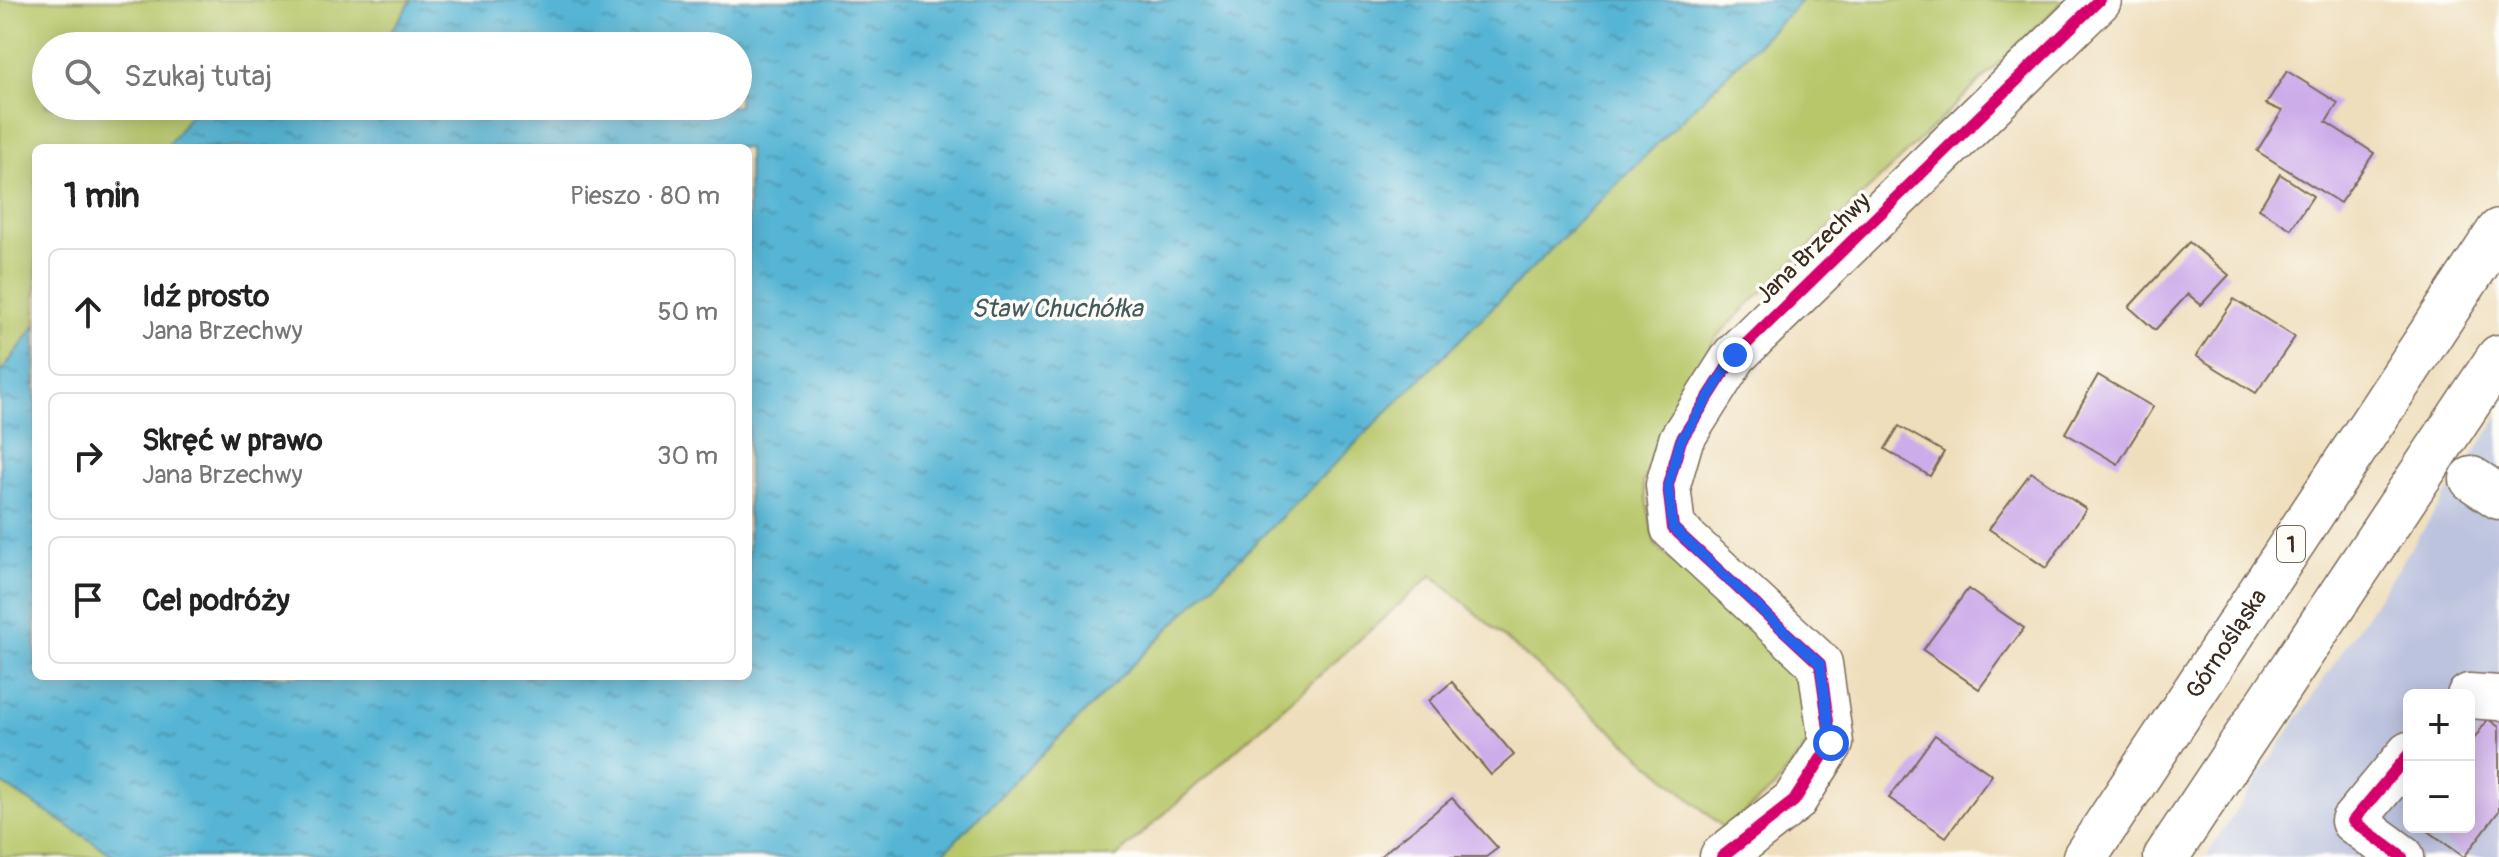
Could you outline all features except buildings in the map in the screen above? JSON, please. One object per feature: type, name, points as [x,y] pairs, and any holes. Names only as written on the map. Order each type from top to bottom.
[{"type":"main road","name":"Jana Brzechwy","points":[[1722,857],[1794,801],[1831,743],[1820,664],[1673,528],[1668,485],[1681,440],[1735,355],[2099,0]]},
{"type":"main road","name":"Górnośląska","points":[[2085,857],[2499,231]]},
{"type":"main road","points":[[2166,857],[2499,357]]},
{"type":"main road","points":[[2475,696],[2499,698]]},
{"type":"main road","points":[[2402,857],[2353,821],[2403,761]]},
{"type":"shaded area","points":[[2499,416],[2499,857],[2207,857],[2216,841]]},
{"type":"green space","points":[[0,0],[412,0],[390,32],[32,32],[32,120],[187,120],[169,144],[32,144],[32,330],[0,374]]},
{"type":"green space","points":[[1802,0],[2064,0],[1717,336],[1662,430],[1643,484],[1655,545],[1800,674],[1812,738],[1776,786],[1725,829],[1432,575],[1116,857],[939,857]]},
{"type":"green space","points":[[0,782],[116,857],[0,857]]},
{"type":"water","name":"Staw Chuchółka","points":[[412,0],[1802,0],[939,857],[116,857],[0,782],[0,374],[32,330],[32,680],[752,680],[752,144],[169,144],[187,120],[752,120],[752,32],[390,32]]},
{"type":"cycle path","points":[[1722,857],[1794,801],[1831,743],[1820,664],[1673,528],[1668,485],[1681,440],[1735,355],[2099,0]]},
{"type":"cycle path","points":[[2402,857],[2353,821],[2403,761]]},
{"type":"route","points":[[1735,355],[1681,440],[1668,485],[1673,528],[1820,664],[1831,743]]}]
